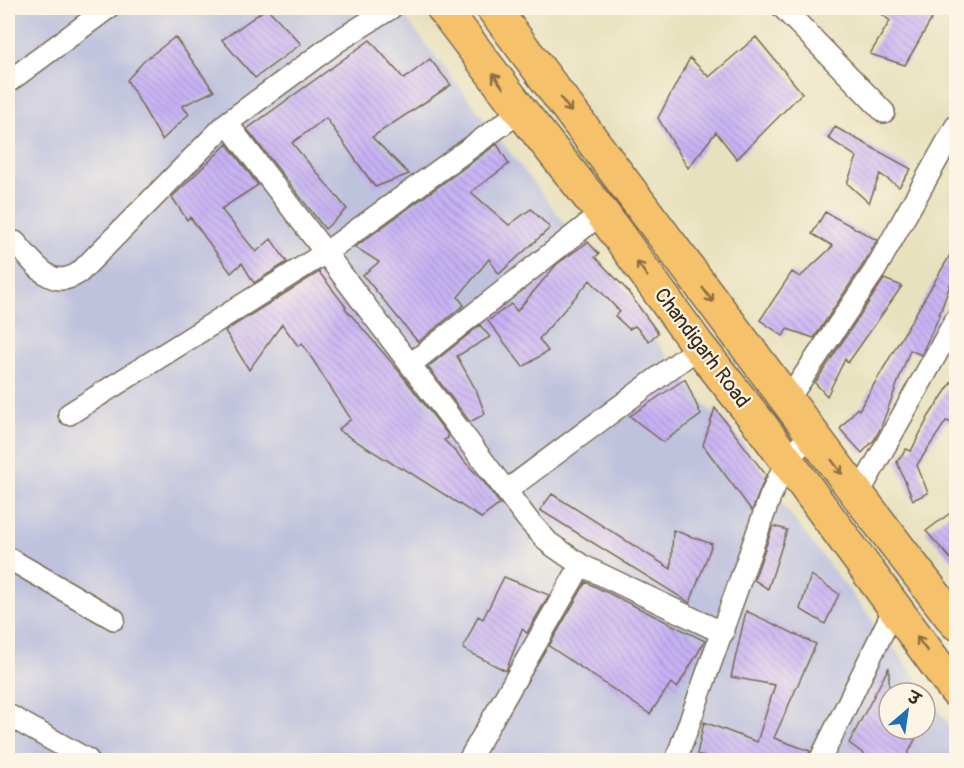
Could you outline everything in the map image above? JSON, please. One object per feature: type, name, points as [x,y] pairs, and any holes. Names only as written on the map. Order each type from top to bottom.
[{"type":"main road","name":"Chandigarh Road","points":[[443,8],[520,111],[602,213],[699,347],[787,460],[957,691]]},
{"type":"main road","name":"Chandigarh Road","points":[[493,8],[787,401],[957,623]]},
{"type":"street","points":[[8,82],[108,8]]},
{"type":"street","points":[[10,242],[55,280],[70,279],[80,272],[227,123],[339,41],[391,8]]},
{"type":"street","points":[[783,8],[885,112]]},
{"type":"street","points":[[69,414],[325,253],[520,111]]},
{"type":"street","points":[[227,123],[528,520],[549,543],[581,565],[723,633]]},
{"type":"street","points":[[787,401],[875,270],[957,126]]},
{"type":"street","points":[[411,364],[602,213]]},
{"type":"street","points":[[858,495],[957,319]]},
{"type":"street","points":[[506,491],[699,347]]},
{"type":"street","points":[[676,760],[770,497],[787,460],[812,433]]},
{"type":"street","points":[[8,558],[114,619]]},
{"type":"street","points":[[469,760],[581,565]]},
{"type":"street","points":[[820,760],[895,607]]},
{"type":"street","points":[[8,715],[88,760]]},
{"type":"shaded area","points":[[8,8],[398,8],[918,681],[877,681],[877,741],[937,741],[937,708],[956,735],[956,760],[8,760]]},
{"type":"building","points":[[267,8],[301,44],[255,78],[222,40]]},
{"type":"building","points":[[875,8],[938,8],[905,65],[870,54],[890,21]]},
{"type":"building","points":[[175,37],[214,91],[182,106],[189,114],[162,140],[127,80],[145,60]]},
{"type":"building","points":[[756,37],[802,93],[737,159],[716,132],[688,168],[658,118],[690,58],[709,77]]},
{"type":"building","points":[[370,40],[404,79],[430,59],[451,85],[372,137],[409,174],[375,187],[326,118],[292,143],[347,209],[325,229],[247,129]]},
{"type":"building","points":[[835,127],[911,169],[899,187],[880,174],[869,203],[847,183],[857,157],[828,138]]},
{"type":"building","points":[[227,144],[258,185],[221,209],[256,252],[271,239],[287,262],[254,283],[242,263],[231,273],[190,217],[187,220],[172,197]]},
{"type":"building","points":[[497,144],[509,164],[471,192],[509,225],[531,209],[550,228],[499,274],[489,259],[458,297],[464,305],[418,342],[363,275],[379,262],[355,247]]},
{"type":"building","points":[[825,212],[877,240],[814,338],[787,329],[783,336],[760,320],[792,272],[800,277],[833,246],[812,234]]},
{"type":"building","points":[[588,242],[599,254],[595,257],[626,289],[658,333],[649,341],[635,326],[629,329],[615,316],[620,312],[590,280],[539,339],[548,351],[523,367],[488,321],[511,304],[517,311],[557,264]]},
{"type":"building","points":[[953,250],[957,251],[957,266],[937,321],[921,355],[910,350],[881,427],[874,440],[862,453],[840,429],[857,408],[859,410]]},
{"type":"building","points":[[319,272],[345,308],[398,370],[448,435],[448,438],[444,440],[484,482],[500,504],[481,518],[338,430],[351,419],[302,343],[298,346],[282,324],[249,370],[225,331]]},
{"type":"building","points":[[884,279],[902,286],[848,363],[845,359],[827,396],[815,383]]},
{"type":"building","points":[[480,325],[490,337],[457,356],[477,392],[485,414],[470,422],[428,367]]},
{"type":"building","points":[[957,374],[957,425],[946,421],[917,465],[928,493],[913,500],[897,462],[906,449],[911,451],[929,416]]},
{"type":"building","points":[[685,379],[701,415],[663,442],[630,416]]},
{"type":"building","points":[[715,408],[766,475],[752,511],[703,445]]},
{"type":"building","points":[[552,494],[671,569],[673,530],[712,544],[690,603],[540,510]]},
{"type":"building","points":[[957,508],[957,566],[926,531]]},
{"type":"building","points":[[773,526],[787,530],[768,589],[754,580]]},
{"type":"building","points":[[811,575],[839,594],[825,624],[800,609]]},
{"type":"building","points":[[504,577],[549,595],[527,633],[522,629],[506,671],[463,649],[478,616],[483,619]]},
{"type":"building","points":[[586,582],[705,641],[677,688],[671,683],[650,714],[549,646]]},
{"type":"building","points":[[746,611],[816,644],[774,738],[810,751],[807,760],[711,760],[697,754],[704,722],[757,742],[775,685],[731,677]]},
{"type":"building","points":[[889,667],[889,681],[882,681]]},
{"type":"building","points":[[877,690],[877,741],[914,741],[905,760],[872,760],[849,743]]}]
